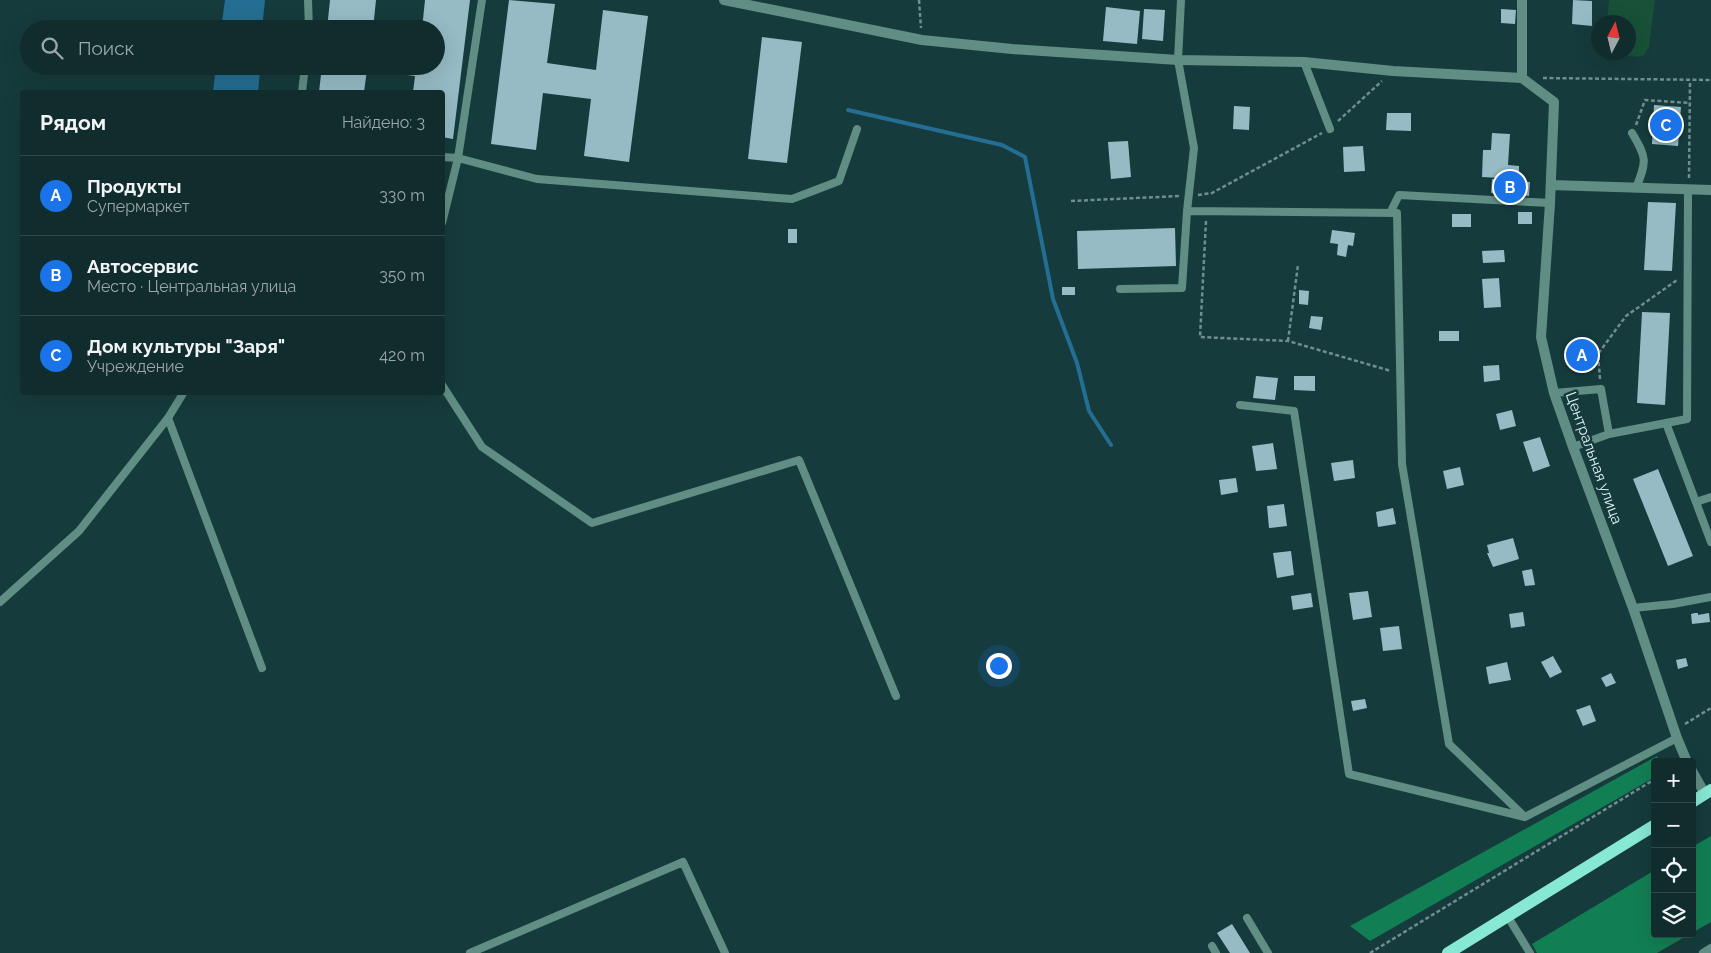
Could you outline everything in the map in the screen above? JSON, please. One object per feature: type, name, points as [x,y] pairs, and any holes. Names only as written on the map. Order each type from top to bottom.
[{"type":"main road","points":[[1696,800],[1708,792]]},
{"type":"main road","points":[[1448,953],[1651,828]]},
{"type":"street","points":[[724,0],[737,1],[922,40],[1012,49],[1178,60],[1304,62],[1392,72],[1522,78],[1522,0]]},
{"type":"street","name":"Центральная улица","points":[[1522,78],[1554,102],[1550,203],[1540,337],[1554,393],[1634,608],[1685,758]]},
{"type":"street","points":[[1551,185],[1711,190]]},
{"type":"street","points":[[1696,776],[1708,792]]},
{"type":"lane","points":[[308,0],[308,20]]},
{"type":"lane","points":[[445,211],[458,158],[482,0]]},
{"type":"lane","points":[[1120,289],[1182,288],[1187,211],[1194,148],[1178,60],[1181,0]]},
{"type":"lane","points":[[1304,62],[1330,129]]},
{"type":"lane","points":[[302,90],[304,75]]},
{"type":"lane","points":[[445,157],[458,158],[537,179],[792,199],[839,181],[857,129]]},
{"type":"lane","points":[[1632,133],[1644,153],[1643,171],[1636,188]]},
{"type":"lane","points":[[1573,447],[1609,434],[1687,419],[1688,190]]},
{"type":"lane","points":[[1390,213],[1399,195],[1550,203]]},
{"type":"lane","points":[[1187,211],[1397,213],[1402,464],[1449,744],[1525,817]]},
{"type":"lane","points":[[1554,393],[1601,389],[1609,434]]},
{"type":"lane","points":[[445,390],[482,447],[592,523],[799,460],[896,696]]},
{"type":"lane","points":[[0,602],[79,531],[168,418],[182,395]]},
{"type":"lane","points":[[1240,405],[1294,411],[1349,774],[1525,817],[1677,738]]},
{"type":"lane","points":[[168,418],[262,668]]},
{"type":"lane","points":[[1666,423],[1711,542]]},
{"type":"lane","points":[[1696,502],[1711,497]]},
{"type":"lane","points":[[1634,608],[1711,598]]},
{"type":"lane","points":[[470,953],[683,862],[725,953]]},
{"type":"lane","points":[[1508,917],[1530,953]]},
{"type":"lane","points":[[1247,918],[1268,953]]},
{"type":"lane","points":[[1703,953],[1711,948]]},
{"type":"path","points":[[919,0],[922,40]]},
{"type":"path","points":[[1071,201],[1190,196],[1212,193],[1330,129],[1392,72]]},
{"type":"path","points":[[1522,78],[1711,80]]},
{"type":"path","points":[[1688,190],[1690,81]]},
{"type":"path","points":[[1632,133],[1645,100],[1690,102]]},
{"type":"path","points":[[1206,212],[1200,337],[1288,341],[1399,374]]},
{"type":"path","points":[[1288,341],[1298,265]]},
{"type":"path","points":[[1601,389],[1598,354],[1626,316],[1689,272]]},
{"type":"path","points":[[1681,727],[1711,708]]},
{"type":"path","points":[[1370,953],[1651,781]]},
{"type":"green space","points":[[1609,0],[1655,0],[1649,47],[1644,55],[1636,57],[1636,15],[1608,15]]},
{"type":"green space","points":[[1651,759],[1651,779],[1370,941],[1350,926]]},
{"type":"green space","points":[[1711,836],[1711,922],[1696,931],[1696,848],[1696,845]]},
{"type":"green space","points":[[1651,872],[1651,938],[1683,938],[1657,953],[1537,953],[1532,944]]},
{"type":"water","points":[[225,0],[265,0],[263,20],[222,20]]},
{"type":"water","points":[[215,75],[260,75],[258,90],[213,90]]},
{"type":"building","points":[[330,0],[376,0],[374,20],[328,20]]},
{"type":"building","points":[[425,0],[470,0],[453,139],[445,138],[445,90],[413,90],[415,76],[407,75],[445,75],[445,20],[423,20]]},
{"type":"building","points":[[509,0],[555,4],[547,63],[596,70],[603,10],[648,16],[629,162],[584,156],[591,99],[543,93],[536,150],[491,144]]},
{"type":"building","points":[[1573,0],[1592,1],[1591,26],[1572,24]]},
{"type":"building","points":[[1106,7],[1140,11],[1137,44],[1103,41]]},
{"type":"building","points":[[1144,9],[1165,10],[1163,41],[1142,39]]},
{"type":"building","points":[[1501,9],[1516,10],[1515,24],[1501,23]]},
{"type":"building","points":[[762,37],[802,42],[787,163],[748,159]]},
{"type":"building","points":[[321,75],[366,75],[364,90],[319,90]]},
{"type":"building","points":[[1654,105],[1681,107],[1678,146],[1652,144]]},
{"type":"building","points":[[1234,106],[1250,107],[1249,130],[1233,129]]},
{"type":"building","points":[[1387,113],[1411,113],[1411,131],[1386,130]]},
{"type":"building","points":[[1492,133],[1510,134],[1508,165],[1519,166],[1519,179],[1482,177],[1483,150],[1491,150]]},
{"type":"building","points":[[1128,141],[1131,177],[1111,179],[1108,142]]},
{"type":"building","points":[[1363,146],[1365,171],[1344,172],[1343,147]]},
{"type":"building","points":[[1492,179],[1530,182],[1529,196],[1491,193]]},
{"type":"building","points":[[1648,202],[1676,203],[1672,271],[1644,270]]},
{"type":"building","points":[[1518,212],[1532,212],[1532,224],[1518,224]]},
{"type":"building","points":[[1452,214],[1471,214],[1471,227],[1452,227]]},
{"type":"building","points":[[1175,228],[1176,266],[1078,269],[1077,231]]},
{"type":"building","points":[[788,229],[797,229],[797,243],[788,243]]},
{"type":"building","points":[[1332,230],[1355,233],[1353,246],[1348,245],[1346,257],[1337,255],[1338,244],[1330,243]]},
{"type":"building","points":[[1504,250],[1505,262],[1483,263],[1482,251]]},
{"type":"building","points":[[1499,278],[1501,307],[1484,308],[1482,279]]},
{"type":"building","points":[[1062,287],[1075,287],[1075,295],[1062,295]]},
{"type":"building","points":[[1299,290],[1309,291],[1308,305],[1299,304]]},
{"type":"building","points":[[1642,312],[1670,313],[1665,405],[1637,403]]},
{"type":"building","points":[[1311,316],[1323,317],[1321,330],[1309,328]]},
{"type":"building","points":[[1439,331],[1459,331],[1459,341],[1439,341]]},
{"type":"building","points":[[1571,348],[1594,349],[1593,360],[1584,360],[1583,369],[1571,369]]},
{"type":"building","points":[[1499,365],[1500,380],[1484,382],[1483,366]]},
{"type":"building","points":[[1256,376],[1278,378],[1275,400],[1253,398]]},
{"type":"building","points":[[1294,376],[1315,376],[1315,391],[1294,390]]},
{"type":"building","points":[[1512,410],[1516,426],[1500,430],[1496,414]]},
{"type":"building","points":[[1540,437],[1550,466],[1533,472],[1523,442]]},
{"type":"building","points":[[1273,443],[1277,469],[1256,471],[1252,446]]},
{"type":"building","points":[[1353,460],[1355,478],[1334,481],[1331,463]]},
{"type":"building","points":[[1460,467],[1464,485],[1447,489],[1443,471]]},
{"type":"building","points":[[1658,469],[1693,556],[1668,566],[1633,479]]},
{"type":"building","points":[[1236,478],[1238,492],[1221,495],[1219,480]]},
{"type":"building","points":[[1284,504],[1287,526],[1269,528],[1267,506]]},
{"type":"building","points":[[1393,508],[1396,524],[1378,527],[1376,512]]},
{"type":"building","points":[[1513,538],[1519,559],[1493,567],[1487,553],[1489,553],[1487,545]]},
{"type":"building","points":[[1291,551],[1294,575],[1277,578],[1273,553]]},
{"type":"building","points":[[1532,569],[1535,585],[1525,586],[1522,571]]},
{"type":"building","points":[[1368,591],[1372,617],[1353,620],[1349,593]]},
{"type":"building","points":[[1311,593],[1313,607],[1293,610],[1291,596]]},
{"type":"building","points":[[1523,612],[1525,626],[1511,628],[1509,614]]},
{"type":"building","points":[[1698,613],[1698,615],[1709,613],[1710,622],[1692,624],[1691,614]]},
{"type":"building","points":[[1399,626],[1402,649],[1383,651],[1380,628]]},
{"type":"building","points":[[1553,656],[1562,672],[1550,678],[1541,662]]},
{"type":"building","points":[[1686,658],[1688,666],[1678,669],[1676,660]]},
{"type":"building","points":[[1507,662],[1511,680],[1489,684],[1486,667]]},
{"type":"building","points":[[1611,673],[1616,683],[1606,687],[1601,678]]},
{"type":"building","points":[[1365,699],[1367,708],[1353,711],[1351,701]]},
{"type":"building","points":[[1590,705],[1596,721],[1583,726],[1576,710]]},
{"type":"building","points":[[1232,924],[1250,953],[1230,953],[1217,933]]},
{"type":"waterway","points":[[848,110],[1002,145],[1025,157],[1053,299],[1077,363],[1089,411],[1111,445]]},
{"type":"place","name":"Дом культуры \"Заря\"","points":[[1666,125]]},
{"type":"place","name":"Автосервис","points":[[1510,187]]},
{"type":"place","name":"Продукты","points":[[1582,355]]}]
